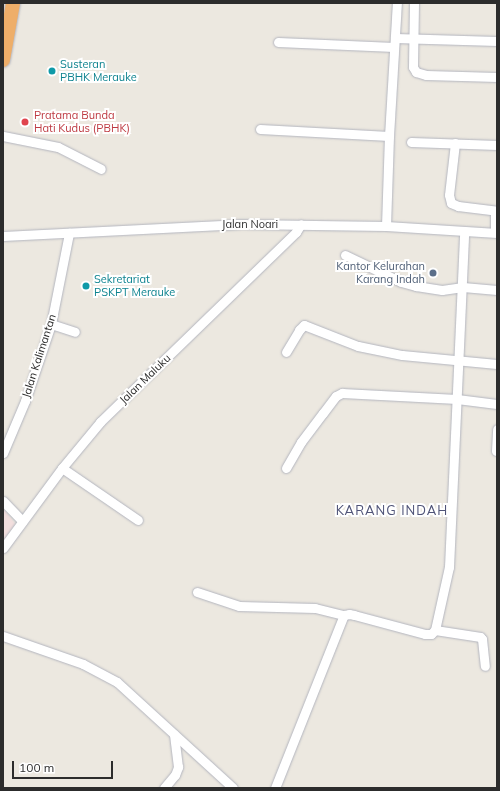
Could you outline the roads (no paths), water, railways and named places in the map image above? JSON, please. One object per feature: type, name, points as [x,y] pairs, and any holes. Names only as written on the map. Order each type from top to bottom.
[{"type":"highway","points":[[4,52],[13,3]]},
{"type":"street","points":[[386,226],[389,136],[397,3]]},
{"type":"street","points":[[414,3],[413,67],[417,73],[497,77]]},
{"type":"street","points":[[278,42],[395,42],[413,40],[497,41]]},
{"type":"street","points":[[260,129],[389,136]]},
{"type":"street","points":[[3,136],[58,147],[101,169]]},
{"type":"street","points":[[411,142],[497,145]]},
{"type":"street","points":[[455,143],[449,195],[451,203],[458,206],[496,211],[496,232]]},
{"type":"street","name":"Jalan Noari","points":[[3,236],[206,224],[386,226],[496,232]]},
{"type":"street","name":"Jalan Maluku","points":[[3,548],[22,521],[64,470],[100,422],[296,232],[301,224]]},
{"type":"street","points":[[197,592],[239,606],[315,608],[344,615],[354,615],[425,634],[431,634],[435,630],[449,567],[464,230]]},
{"type":"street","name":"Jalan Kalimantan","points":[[3,454],[25,401],[51,324],[69,233]]},
{"type":"street","points":[[345,255],[400,282],[442,290],[462,287],[497,290]]},
{"type":"street","points":[[51,324],[75,332]]},
{"type":"street","points":[[286,352],[299,330],[304,325],[358,346],[402,355],[497,364]]},
{"type":"street","points":[[286,468],[301,442],[336,396],[342,393],[457,399],[497,404]]},
{"type":"street","points":[[496,451],[497,429]]},
{"type":"street","points":[[64,470],[138,520]]},
{"type":"street","points":[[3,501],[22,521]]},
{"type":"street","points":[[275,788],[344,615]]},
{"type":"street","points":[[435,630],[480,637],[482,639],[485,666]]},
{"type":"street","points":[[3,636],[83,664],[101,672],[117,682],[233,788]]},
{"type":"street","points":[[164,788],[175,775],[178,767],[174,734]]},
{"type":"place","name":"Susteran PBHK Merauke","points":[[52,71]]},
{"type":"place","name":"Pratama Bunda Hati Kudus (PBHK)","points":[[25,122]]},
{"type":"place","name":"Kantor Kelurahan Karang Indah","points":[[433,273]]},
{"type":"place","name":"Sekretariat PSKPT Merauke","points":[[86,286]]},
{"type":"district","name":"KARANG INDAH","points":[[392,510]]}]
